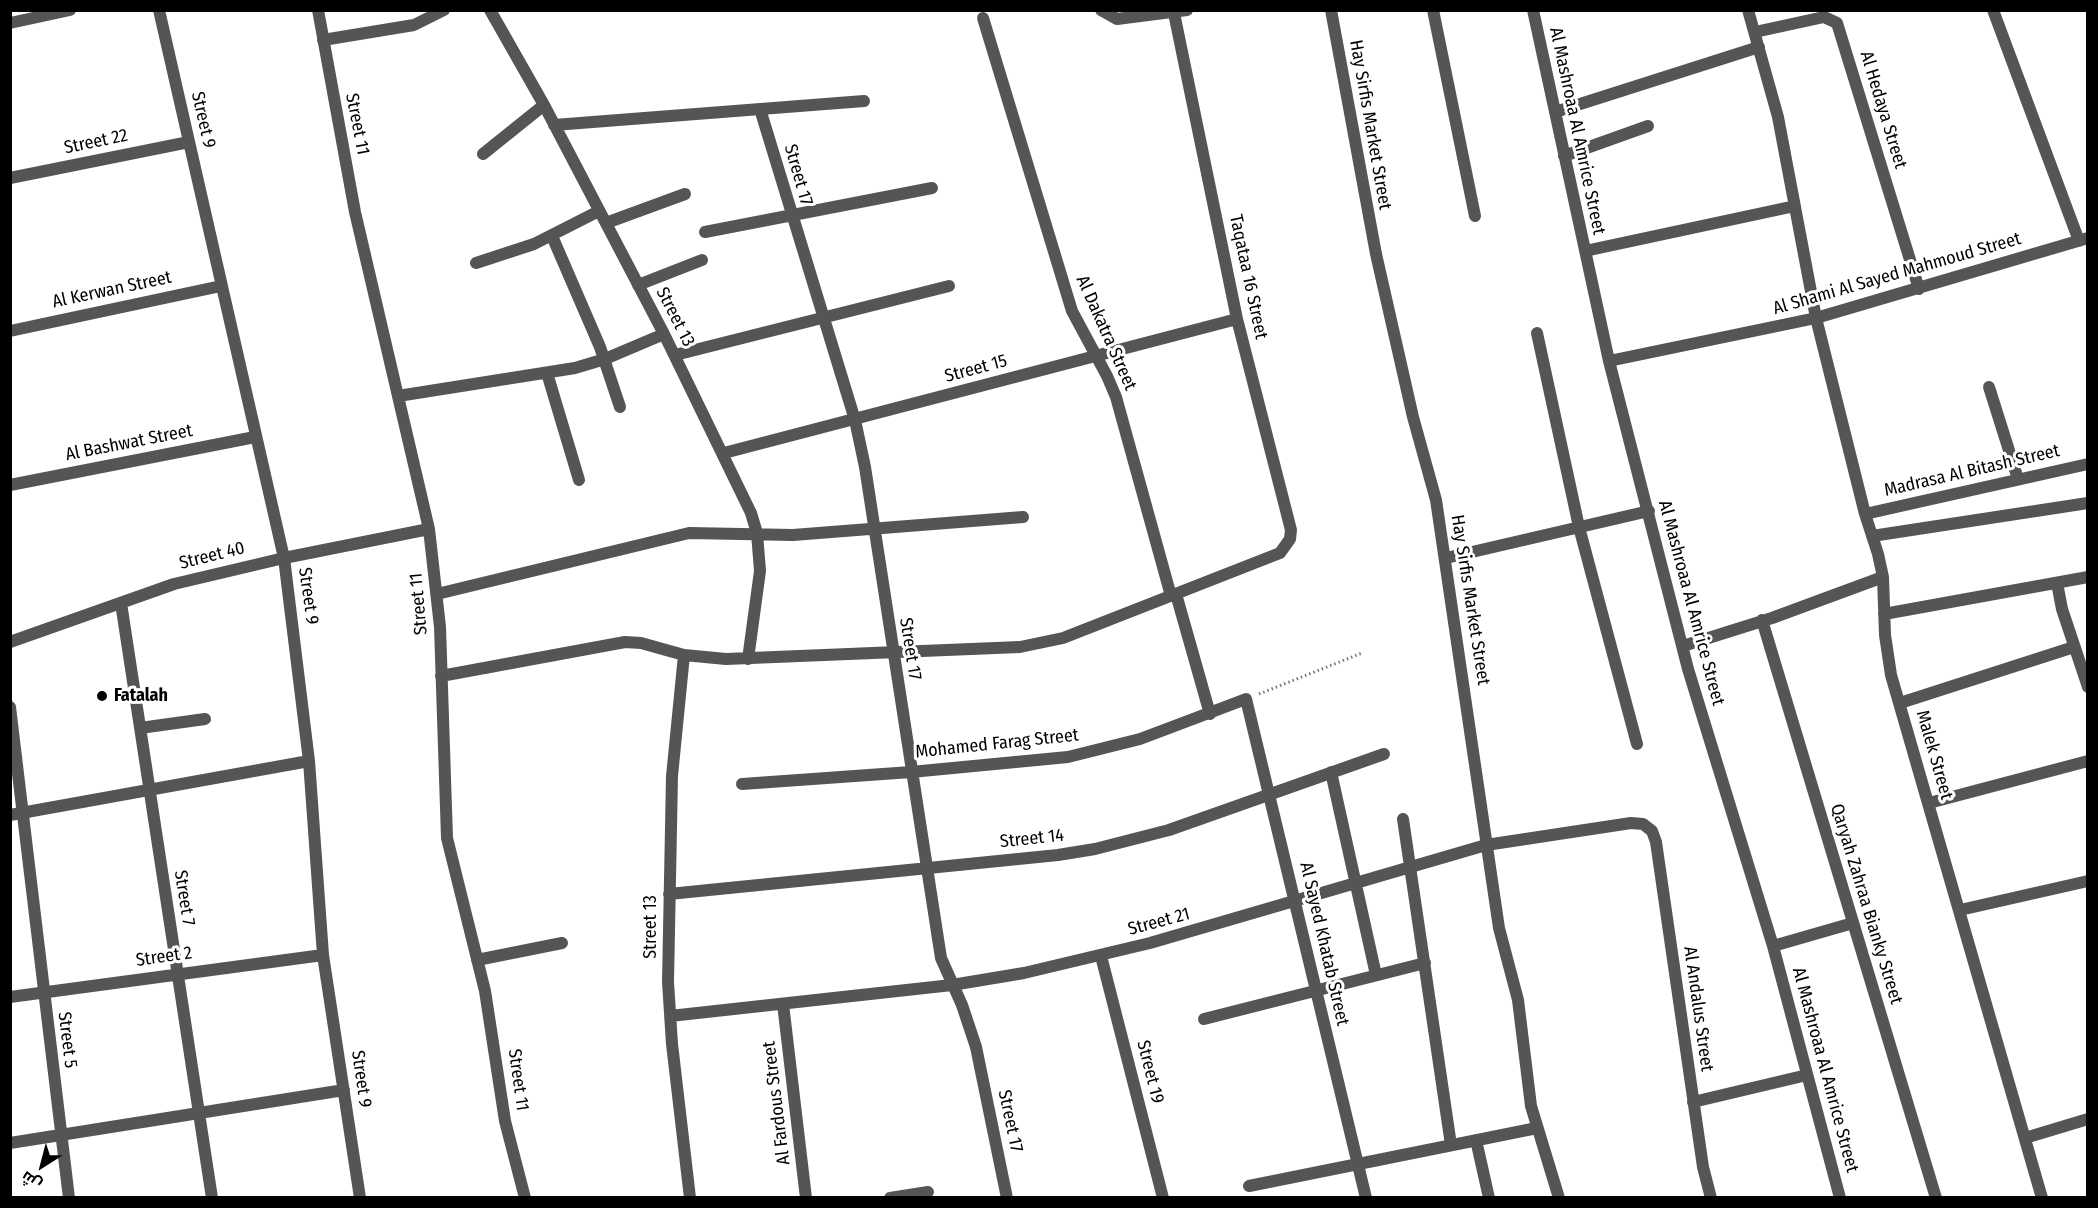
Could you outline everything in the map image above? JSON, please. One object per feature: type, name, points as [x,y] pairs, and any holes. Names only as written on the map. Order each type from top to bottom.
[{"type":"street","points":[[10,23],[70,10]]},
{"type":"street","name":"Street 9","points":[[159,10],[284,558],[309,761],[323,955],[360,1197]]},
{"type":"street","name":"Street 11","points":[[318,10],[355,212],[429,529],[437,594],[447,838],[493,1034],[507,1131],[525,1197]]},
{"type":"street","points":[[323,39],[414,25],[444,10]]},
{"type":"street","name":"Street 13","points":[[490,10],[544,105],[606,223],[740,486],[757,533],[760,571],[748,659]]},
{"type":"street","points":[[1101,10],[1117,19],[1187,10]]},
{"type":"street","name":"Hay Sirfis Market Street","points":[[1331,10],[1376,254],[1413,417],[1434,491],[1446,558],[1503,950],[1518,1000],[1527,1084],[1537,1128],[1559,1197]]},
{"type":"street","points":[[1433,10],[1475,216]]},
{"type":"street","name":"Al Mashroaa Al Amrice Street","points":[[1533,10],[1609,361],[1683,646],[1773,946],[1836,1197]]},
{"type":"street","name":"Malek Street","points":[[1748,10],[1778,117],[1816,318],[1883,577],[1884,635],[1891,675],[2042,1197]]},
{"type":"street","points":[[1993,10],[2083,239]]},
{"type":"street","name":"Taqataa 16 Street","points":[[1174,13],[1237,319],[1291,530],[1286,547],[1272,557],[1174,595]]},
{"type":"street","name":"Al Hedaya Street","points":[[1755,32],[1824,17],[1837,23],[1919,289]]},
{"type":"street","name":"Al Dakatra Street","points":[[983,18],[1070,303],[1116,397],[1210,714]]},
{"type":"street","points":[[1555,112],[1759,47]]},
{"type":"street","points":[[554,124],[864,101]]},
{"type":"street","points":[[483,154],[544,105]]},
{"type":"street","name":"Street 17","points":[[760,109],[791,215],[826,317],[855,420],[874,527],[941,958],[962,1005],[976,1047],[1007,1197]]},
{"type":"street","points":[[1564,156],[1648,126]]},
{"type":"street","name":"Street 22","points":[[10,178],[189,142]]},
{"type":"street","points":[[705,232],[932,188]]},
{"type":"street","points":[[606,223],[685,194]]},
{"type":"street","points":[[1585,251],[1795,206]]},
{"type":"street","points":[[476,262],[552,236],[599,211]]},
{"type":"street","points":[[552,236],[605,360],[620,407]]},
{"type":"street","name":"Al Shami Al Sayed Mahmoud Street","points":[[1609,361],[1816,318],[2083,239]]},
{"type":"street","points":[[638,285],[702,260]]},
{"type":"street","name":"Al Kerwan Street","points":[[10,331],[221,286]]},
{"type":"street","points":[[675,355],[949,286]]},
{"type":"street","name":"Street 15","points":[[724,453],[1237,319]]},
{"type":"street","points":[[1537,333],[1579,527],[1637,744]]},
{"type":"street","points":[[398,396],[547,373],[605,360],[664,334]]},
{"type":"street","points":[[547,373],[579,480]]},
{"type":"street","points":[[1989,387],[2018,479]]},
{"type":"street","name":"Al Bashwat Street","points":[[10,485],[255,437]]},
{"type":"street","name":"Madrasa Al Bitash Street","points":[[1865,514],[2088,464]]},
{"type":"street","points":[[1872,536],[2088,503]]},
{"type":"street","points":[[1446,558],[1649,511]]},
{"type":"street","points":[[437,594],[689,532],[793,535],[1023,517]]},
{"type":"street","name":"Street 40","points":[[10,642],[174,584],[284,558],[429,529]]},
{"type":"street","points":[[1683,646],[1883,577]]},
{"type":"street","points":[[1884,614],[2088,578]]},
{"type":"street","points":[[2057,582],[2062,609],[2088,687]]},
{"type":"street","points":[[441,676],[625,642],[641,643],[705,659],[748,659],[1042,644],[1174,595]]},
{"type":"street","name":"Street 7","points":[[121,603],[212,1197]]},
{"type":"street","name":"Qaryah Zahraa Bianky Street","points":[[1762,620],[1936,1197]]},
{"type":"street","points":[[1900,703],[2074,647]]},
{"type":"street","name":"Street 13","points":[[684,655],[672,776],[669,894],[670,1016],[690,1197]]},
{"type":"street","name":"Mohamed Farag Street","points":[[742,784],[911,772],[1068,757],[1140,739],[1246,699]]},
{"type":"street","name":"Al Sayed Khatab Street","points":[[1246,699],[1366,1197]]},
{"type":"street","name":"Street 5","points":[[10,707],[69,1197]]},
{"type":"street","points":[[140,729],[205,719]]},
{"type":"street","name":"Street 14","points":[[669,894],[1095,849],[1169,830],[1384,754]]},
{"type":"street","points":[[1929,803],[2088,760]]},
{"type":"street","points":[[10,815],[309,761]]},
{"type":"street","points":[[1331,772],[1377,975]]},
{"type":"street","points":[[1403,819],[1451,1145]]},
{"type":"street","name":"Street 21","points":[[670,1016],[952,985],[1024,973],[1101,956],[1486,845],[1631,823],[1648,826]]},
{"type":"street","name":"Al Andalus Street","points":[[1648,826],[1654,836],[1658,855],[1703,1167],[1711,1197]]},
{"type":"street","points":[[1960,910],[2088,881]]},
{"type":"street","points":[[1773,946],[1853,923]]},
{"type":"street","points":[[477,960],[562,943]]},
{"type":"street","name":"Street 2","points":[[10,997],[323,955]]},
{"type":"street","name":"Street 19","points":[[1101,956],[1163,1197]]},
{"type":"street","points":[[1204,1019],[1425,963]]},
{"type":"street","name":"Al Fardous Street","points":[[783,1004],[806,1197]]},
{"type":"street","points":[[1693,1102],[1807,1075]]},
{"type":"street","points":[[10,1143],[344,1090]]},
{"type":"street","points":[[2025,1138],[2088,1119]]},
{"type":"street","points":[[1250,1186],[1537,1128]]},
{"type":"street","points":[[1476,1140],[1489,1197]]},
{"type":"street","points":[[890,1197],[928,1192]]},
{"type":"path","points":[[1246,699],[1362,653]]},
{"type":"place","name":"Fatalah","points":[[102,696]]}]
